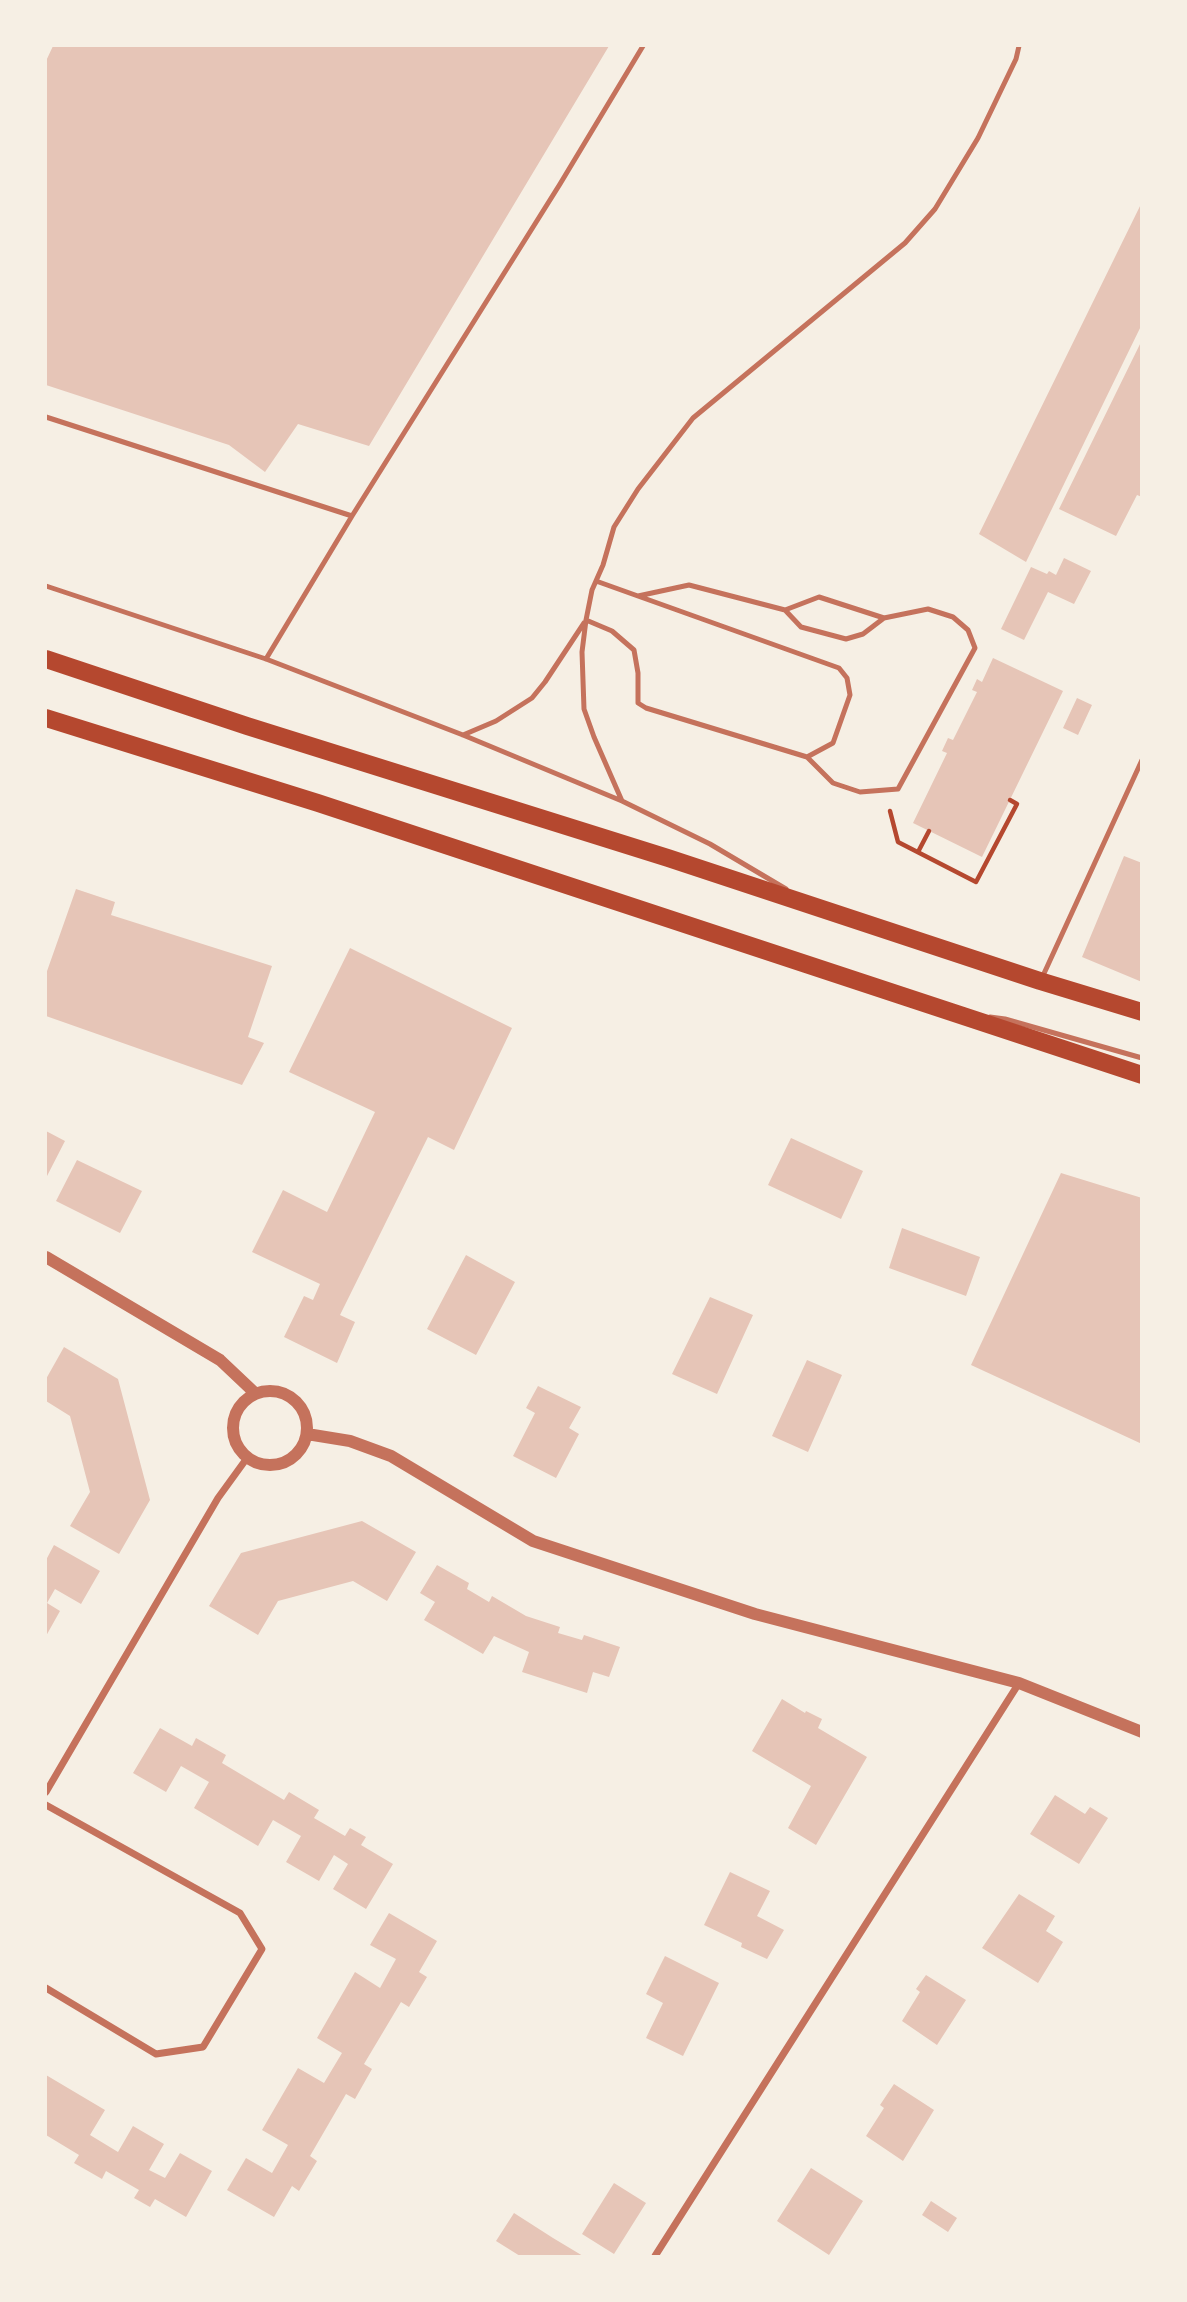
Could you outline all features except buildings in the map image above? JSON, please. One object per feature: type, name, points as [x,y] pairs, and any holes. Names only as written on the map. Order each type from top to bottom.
[{"type":"main road","points":[[46,659],[247,726],[655,854],[1142,1012]]},
{"type":"main road","points":[[46,718],[331,807],[1142,1075]]},
{"type":"street","points":[[46,1257],[220,1360],[256,1394]]},
{"type":"street","points":[[267,1391],[288,1396],[303,1412],[307,1434],[298,1454],[279,1465],[268,1466],[247,1458],[233,1436],[233,1423],[237,1411],[246,1401],[267,1391]]},
{"type":"street","points":[[307,1434],[350,1441],[391,1456],[533,1541],[755,1614],[1018,1683],[1142,1732]]},
{"type":"street","points":[[46,1792],[218,1499],[247,1458]]},
{"type":"street","points":[[655,2256],[1018,1683]]},
{"type":"street","points":[[46,1805],[240,1913],[262,1949],[204,2047],[156,2054],[46,1988]]},
{"type":"lane","points":[[266,659],[352,516],[581,151],[643,46]]},
{"type":"lane","points":[[622,802],[584,709],[582,664],[586,620],[614,527],[638,489],[693,418],[905,243],[934,209],[978,138],[1016,59],[1019,46]]},
{"type":"lane","points":[[46,417],[352,516]]},
{"type":"lane","points":[[596,581],[839,668],[847,678],[850,695],[833,743],[807,757]]},
{"type":"lane","points":[[586,620],[612,631],[634,650],[638,673],[638,703],[646,708],[807,757],[833,783],[860,792],[898,789],[975,648],[968,630],[953,617],[928,609],[884,618],[863,634],[846,639],[801,626],[785,610],[689,585],[638,596]]},
{"type":"lane","points":[[46,586],[266,659],[463,735],[622,802],[710,844],[816,906]]},
{"type":"lane","points":[[785,610],[819,597],[884,618]]},
{"type":"lane","points":[[463,735],[496,721],[532,698],[586,620]]},
{"type":"lane","points":[[1040,981],[1142,760]]},
{"type":"lane","points":[[956,1014],[1005,1019],[1142,1058]]},
{"type":"path","points":[[885,790],[898,842],[976,882],[1017,804],[1010,800]]},
{"type":"path","points":[[918,852],[929,831]]}]
